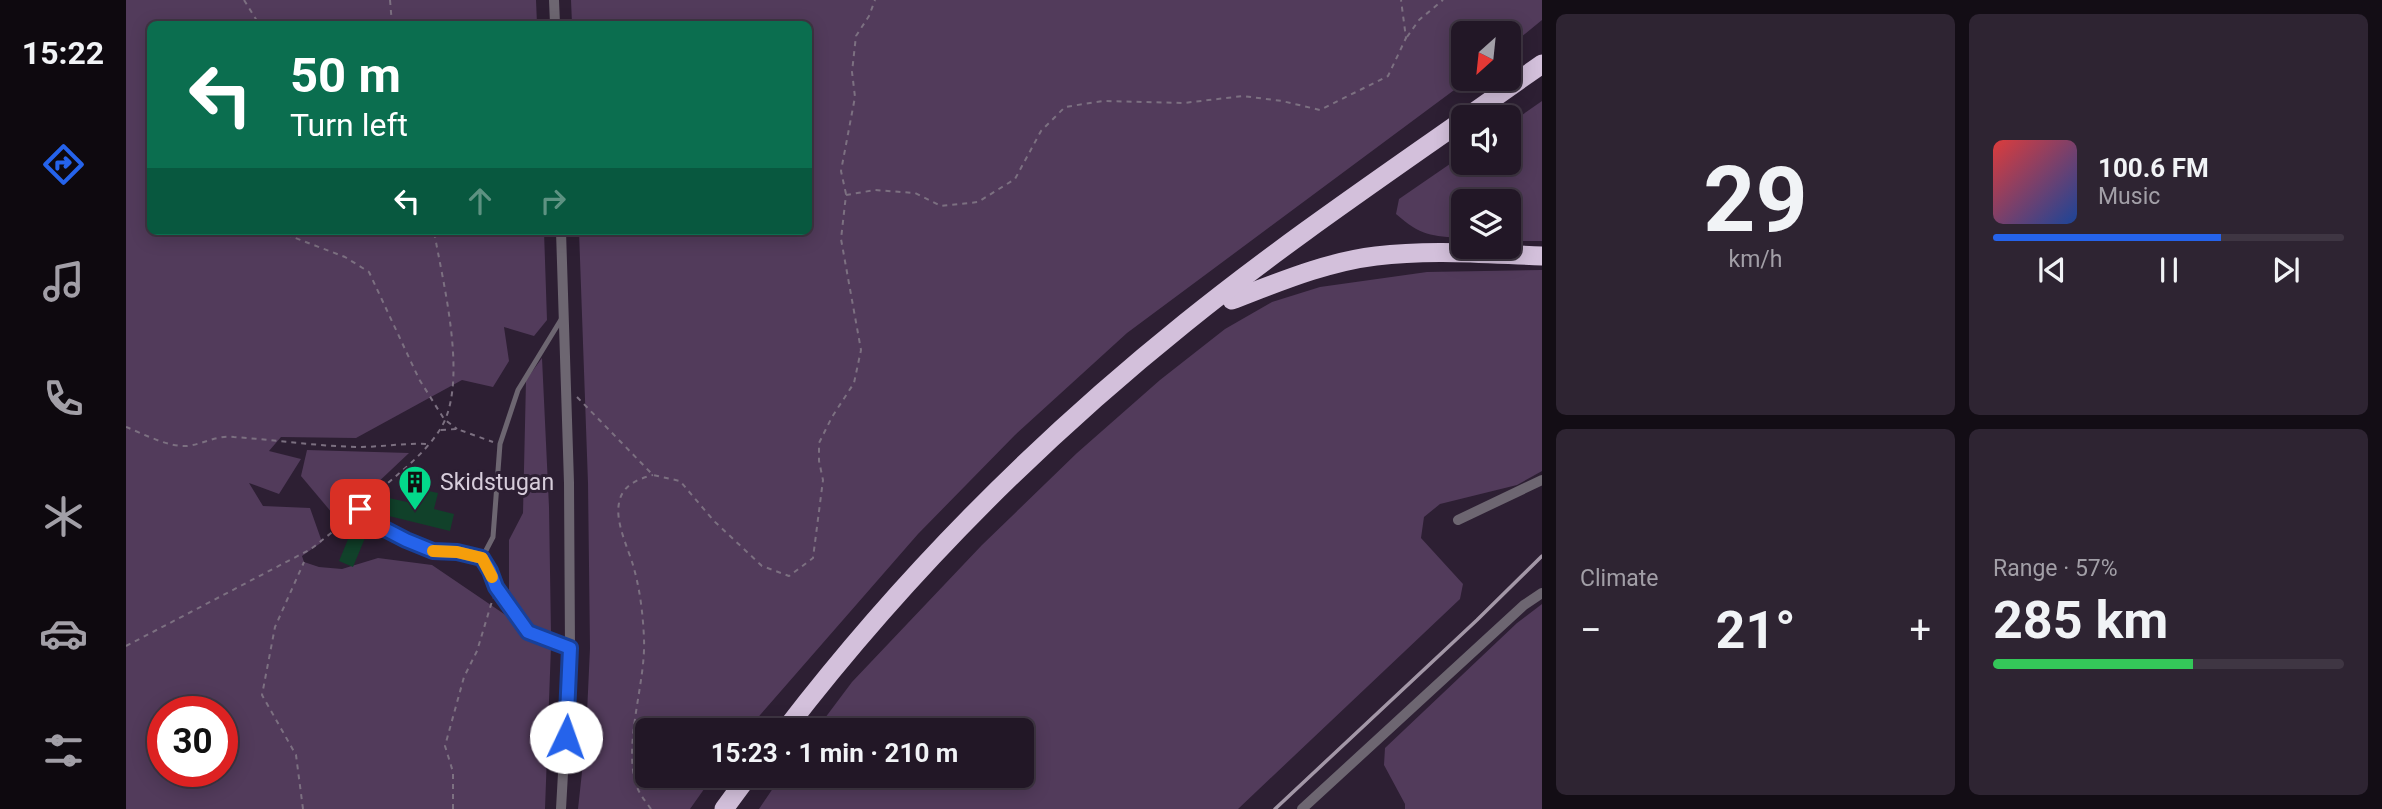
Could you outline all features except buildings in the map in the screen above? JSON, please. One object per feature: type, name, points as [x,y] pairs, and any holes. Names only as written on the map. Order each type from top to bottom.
[{"type":"highway","points":[[1485,105],[1542,64]]},
{"type":"highway","points":[[1502,105],[1542,77]]},
{"type":"highway","points":[[794,718],[828,675],[925,564],[977,510],[1091,402],[1226,291],[1451,129]]},
{"type":"highway","points":[[808,718],[880,631],[984,519],[1099,411],[1313,238],[1451,141]]},
{"type":"highway","points":[[1233,300],[1312,271],[1374,256],[1443,253],[1542,256]]},
{"type":"highway","points":[[724,809],[739,788]]},
{"type":"highway","points":[[737,809],[752,788]]},
{"type":"street","points":[[554,0],[555,21]]},
{"type":"street","points":[[561,235],[570,648],[561,809]]},
{"type":"street","points":[[1458,520],[1542,480]]},
{"type":"street","points":[[1302,809],[1524,605],[1542,593]]},
{"type":"lane","points":[[482,558],[493,537],[500,444],[518,390],[563,316]]},
{"type":"lane","points":[[360,509],[379,526],[433,551],[457,552],[482,558],[496,587],[528,632],[570,648]]},
{"type":"path","points":[[244,0],[257,21]]},
{"type":"path","points":[[390,0],[392,21]]},
{"type":"path","points":[[651,809],[637,789],[631,762],[645,643],[643,609],[634,567],[622,531],[618,503],[624,491],[635,480],[653,475],[680,481],[714,521],[762,566],[789,576],[813,558],[823,480],[818,460],[819,443],[853,383],[860,350],[841,239],[846,195],[841,171],[855,97],[852,72],[856,36],[869,16],[875,0]]},
{"type":"path","points":[[1401,0],[1406,38]]},
{"type":"path","points":[[846,195],[875,190],[915,193],[941,206],[978,202],[1015,179],[1041,131],[1065,107],[1103,101],[1184,103],[1243,96],[1320,110],[1388,76],[1406,38],[1419,20],[1443,0]]},
{"type":"path","points":[[287,235],[345,257],[369,272],[419,379],[444,419],[457,429],[500,444]]},
{"type":"path","points":[[126,646],[311,550],[360,509],[440,430],[453,391],[455,361],[435,235]]},
{"type":"path","points":[[566,394],[576,397],[653,475]]},
{"type":"path","points":[[126,427],[167,443],[187,446],[214,437],[232,436],[289,444],[355,447],[428,444]]},
{"type":"path","points":[[440,430],[457,429]]},
{"type":"path","points":[[303,809],[296,755],[262,695],[275,627],[304,562]]},
{"type":"path","points":[[453,809],[453,772],[445,746],[464,677],[477,651],[496,587]]},
{"type":"shaded area","points":[[126,0],[536,0],[537,21],[147,21],[147,235],[544,235],[547,320],[534,336],[504,327],[509,361],[493,387],[462,380],[356,438],[281,437],[269,451],[301,459],[279,494],[249,483],[263,506],[310,508],[322,542],[302,556],[304,562],[319,567],[342,569],[378,558],[432,565],[551,646],[545,809],[126,809]]},
{"type":"shaded area","points":[[571,0],[1542,0],[1542,20],[1521,37],[1521,21],[1451,21],[1453,91],[1127,333],[1015,435],[918,534],[757,718],[635,718],[635,788],[705,788],[690,809],[578,809],[586,735],[590,648],[588,483],[579,235],[812,235],[812,21],[572,21]]},
{"type":"shaded area","points":[[1542,101],[1542,241],[1521,241],[1521,189],[1451,189],[1451,237],[1420,231],[1396,214],[1399,199],[1451,163],[1451,175],[1521,175],[1521,116]]},
{"type":"shaded area","points":[[1542,270],[1542,471],[1517,485],[1440,504],[1424,517],[1421,538],[1463,584],[1460,599],[1238,809],[759,809],[773,788],[1034,788],[1034,718],[825,718],[852,682],[982,545],[1077,453],[1160,380],[1225,329],[1272,302],[1320,287],[1427,272]]},
{"type":"shaded area","points":[[542,358],[549,507],[551,635],[530,628],[509,590],[509,540],[523,513],[526,380]]},
{"type":"shaded area","points":[[307,450],[409,453],[338,520],[301,476]]},
{"type":"shaded area","points":[[1542,604],[1542,809],[1405,809],[1405,804],[1384,765],[1385,748],[1517,623]]},
{"type":"railway","points":[[1275,809],[1542,556]]},
{"type":"slow traffic","points":[[433,551],[457,552],[482,558],[492,577]]},
{"type":"place","name":"Skidstugan","points":[[415,512]]},
{"type":"route","points":[[360,509],[379,526],[433,551],[457,552],[482,558],[496,587],[528,632],[570,648],[566,737]]}]
